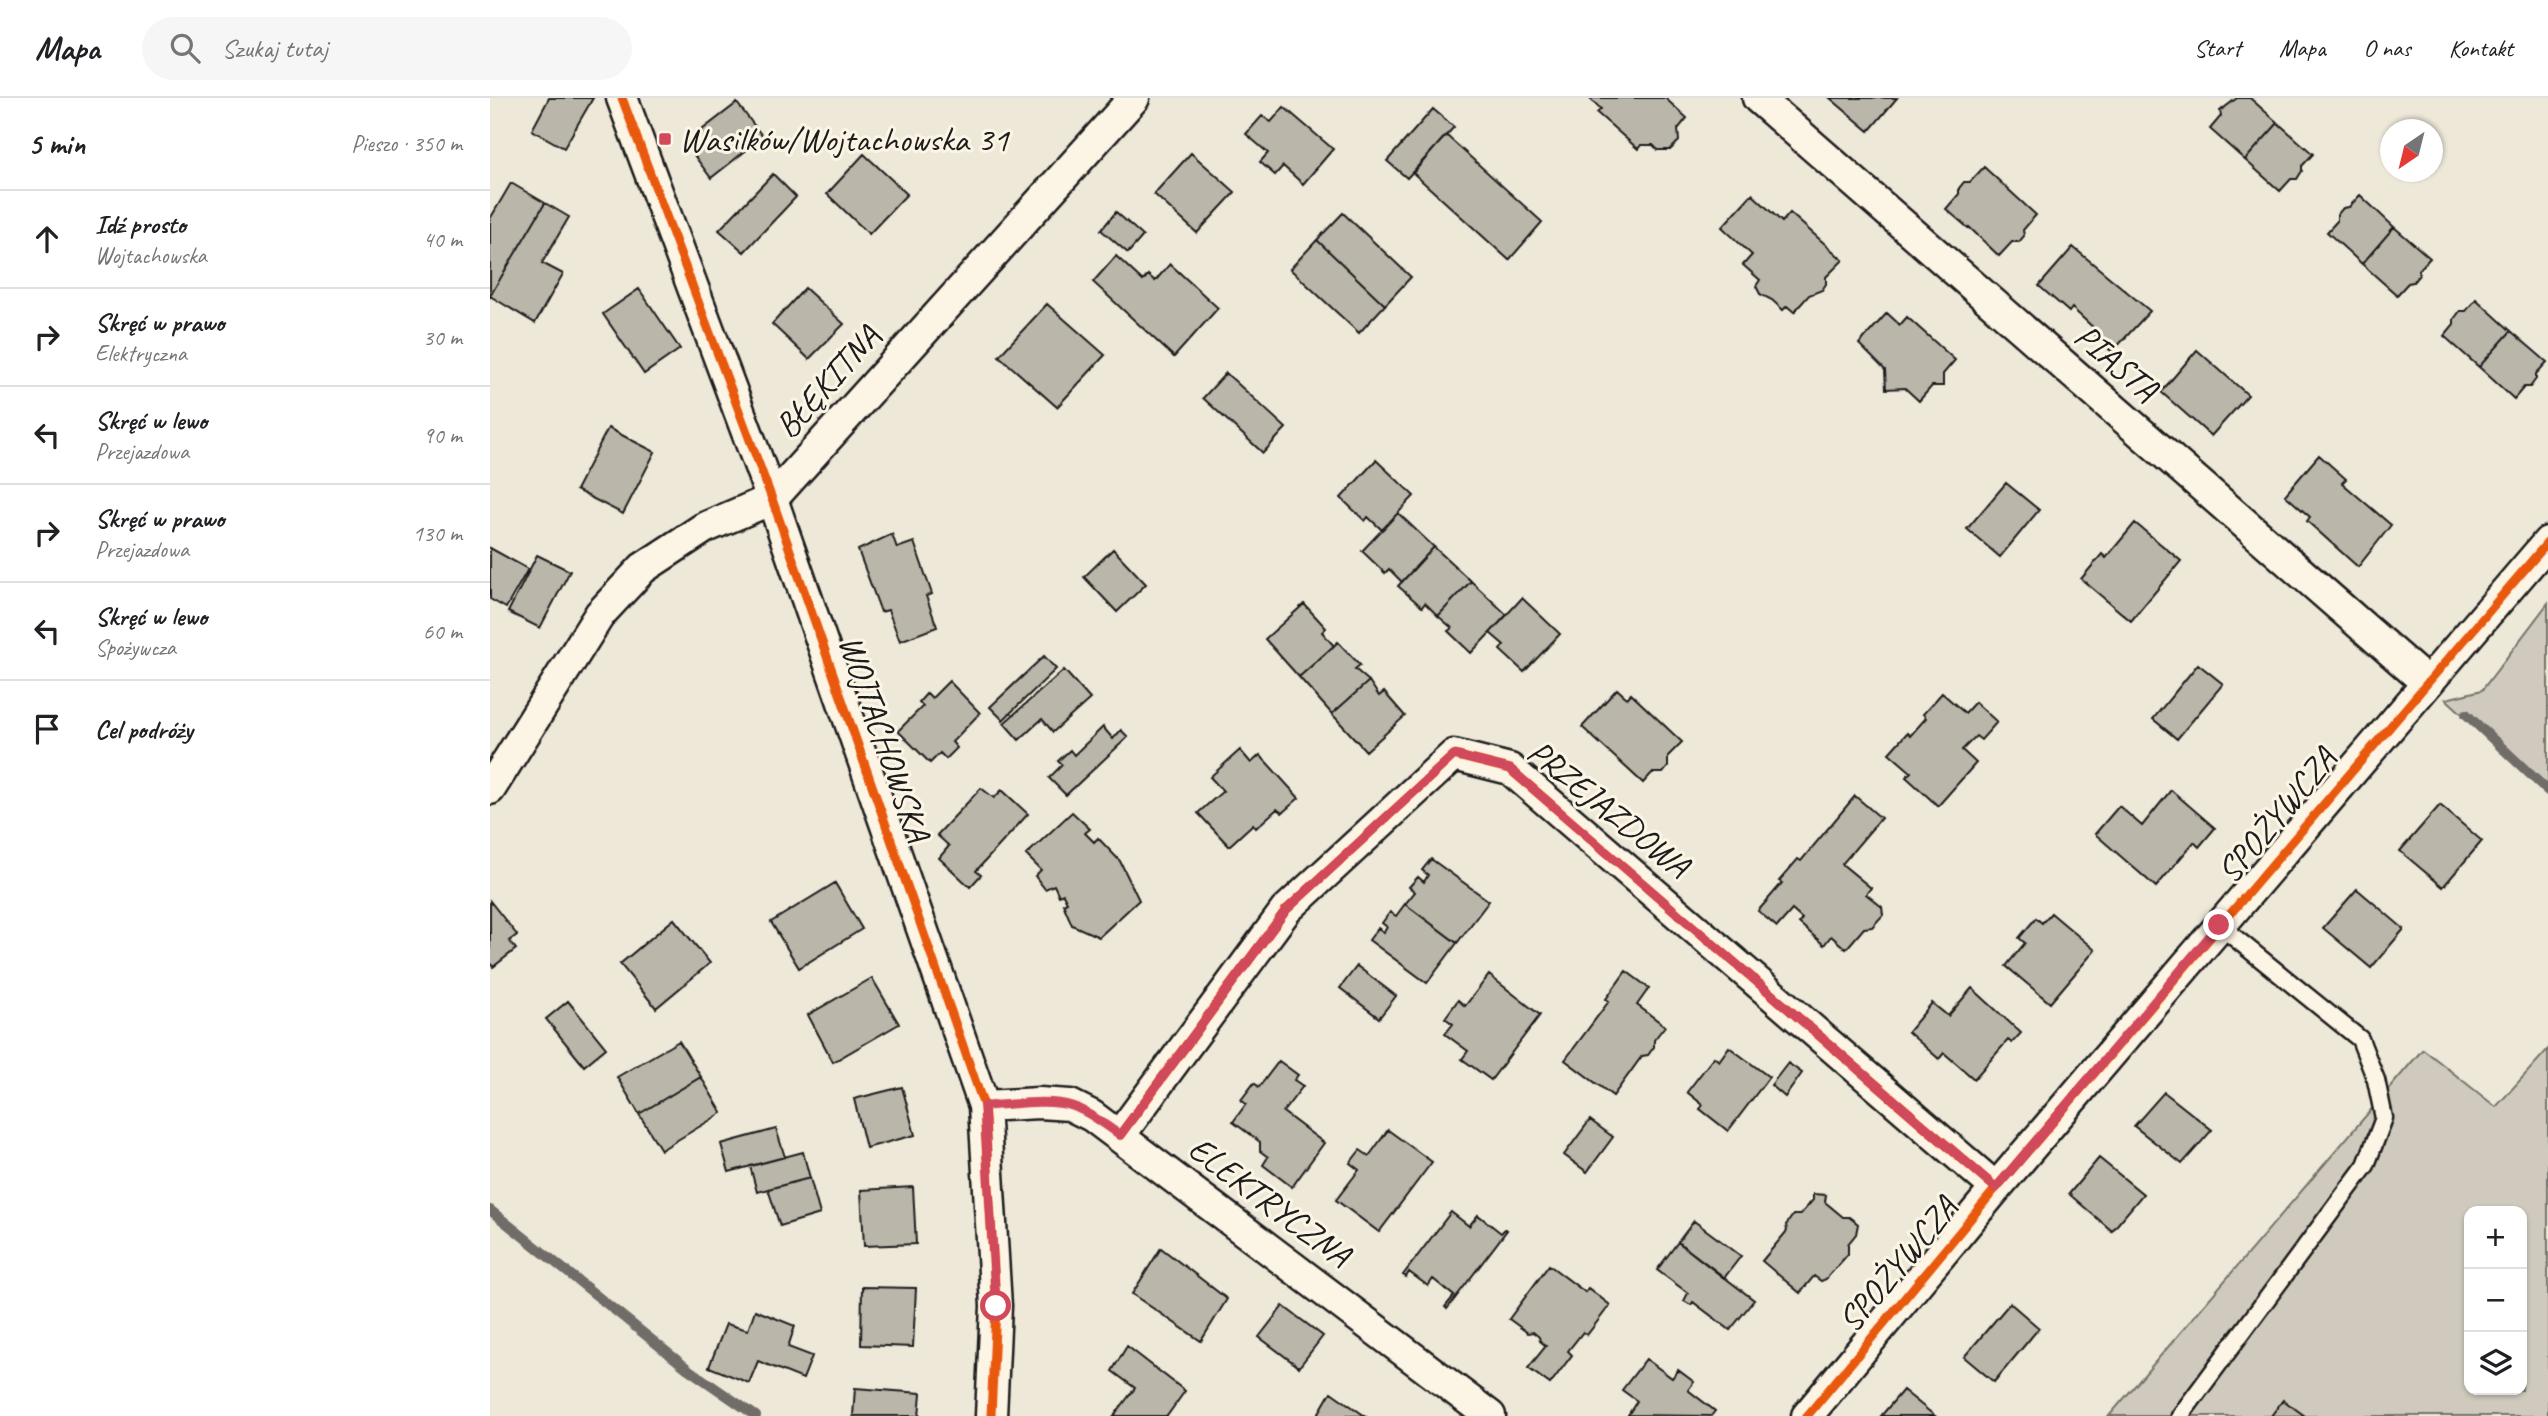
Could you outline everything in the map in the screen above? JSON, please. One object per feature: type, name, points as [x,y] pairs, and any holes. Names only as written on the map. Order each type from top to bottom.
[{"type":"street","name":"WOJTACHOWSKA","points":[[622,98],[772,499],[984,1106],[996,1306],[991,1416]]},
{"type":"street","name":"BŁĘKITNA","points":[[490,789],[600,614],[643,568],[704,528],[772,499],[1134,98]]},
{"type":"street","name":"PIASTA","points":[[1758,98],[2426,682]]},
{"type":"street","name":"SPOŻYWCZA","points":[[1807,1416],[1996,1188],[2548,542]]},
{"type":"street","name":"PRZEJAZDOWA","points":[[1120,1135],[1286,910],[1454,755],[1510,769],[1996,1188]]},
{"type":"street","name":"ELEKTRYCZNA","points":[[984,1106],[1039,1103],[1070,1105],[1092,1116],[1490,1416]]},
{"type":"lane","points":[[2180,1416],[2366,1165],[2384,1118],[2376,1080],[2360,1039],[2219,925]]},
{"type":"shaded area","points":[[2548,603],[2548,793],[2446,699],[2482,690]]},
{"type":"shaded area","points":[[2423,1049],[2496,1107],[2548,1049],[2548,1416],[2109,1416]]},
{"type":"building","points":[[549,98],[593,98],[564,148],[532,130]]},
{"type":"building","points":[[1589,98],[1665,98],[1687,118],[1678,129],[1679,141],[1670,150],[1658,150],[1653,145],[1641,145],[1638,149],[1597,113],[1601,109]]},
{"type":"building","points":[[1830,98],[1897,98],[1869,131]]},
{"type":"building","points":[[2237,98],[2250,98],[2278,123],[2245,160],[2210,129],[2221,116],[2220,111]]},
{"type":"building","points":[[737,103],[763,137],[711,178],[685,143]]},
{"type":"building","points":[[1284,107],[1333,149],[1303,184],[1283,166],[1275,175],[1260,162],[1268,153],[1246,134],[1262,116],[1271,122]]},
{"type":"building","points":[[1433,109],[1454,127],[1407,178],[1387,161]]},
{"type":"building","points":[[2278,123],[2313,154],[2302,166],[2297,179],[2291,179],[2280,191],[2245,160]]},
{"type":"building","points":[[1446,135],[1542,222],[1509,260],[1413,173]]},
{"type":"building","points":[[1191,153],[1235,192],[1197,233],[1154,194]]},
{"type":"building","points":[[864,154],[907,194],[869,234],[827,194]]},
{"type":"building","points":[[1984,167],[2036,215],[2023,230],[2024,236],[2019,242],[2012,242],[1999,256],[1946,209],[1959,194],[1959,188],[1964,182],[1970,182]]},
{"type":"building","points":[[773,174],[796,197],[744,252],[719,230]]},
{"type":"building","points":[[511,183],[545,203],[490,296],[490,219]]},
{"type":"building","points":[[1752,194],[1782,222],[1790,213],[1843,260],[1826,277],[1822,290],[1809,295],[1794,312],[1787,306],[1783,310],[1760,294],[1756,286],[1760,280],[1743,265],[1752,255],[1722,227]]},
{"type":"building","points":[[2360,195],[2394,227],[2362,264],[2327,232],[2337,221],[2337,215],[2343,208],[2349,207]]},
{"type":"building","points":[[545,203],[569,217],[542,263],[563,274],[535,323],[490,296]]},
{"type":"building","points":[[1116,212],[1143,236],[1128,253],[1101,230]]},
{"type":"building","points":[[1343,213],[1411,277],[1385,305],[1317,240]]},
{"type":"building","points":[[2394,227],[2430,258],[2413,282],[2408,283],[2397,295],[2362,264]]},
{"type":"building","points":[[1317,240],[1385,305],[1359,333],[1290,269]]},
{"type":"building","points":[[2073,247],[2150,311],[2112,352],[2094,334],[2097,331],[2072,308],[2069,312],[2039,286]]},
{"type":"building","points":[[1116,256],[1143,281],[1148,275],[1155,281],[1170,264],[1218,308],[1174,357],[1093,282]]},
{"type":"building","points":[[805,288],[844,324],[809,359],[772,324]]},
{"type":"building","points":[[639,289],[680,349],[644,374],[603,314]]},
{"type":"building","points":[[2476,299],[2511,331],[2479,367],[2444,336],[2460,311],[2466,311]]},
{"type":"building","points":[[1047,304],[1105,355],[1057,407],[999,356]]},
{"type":"building","points":[[1887,313],[1900,325],[1907,317],[1955,360],[1943,374],[1943,386],[1932,386],[1919,401],[1905,388],[1886,389],[1885,370],[1859,344]]},
{"type":"building","points":[[2511,331],[2547,362],[2536,374],[2530,387],[2524,387],[2514,399],[2479,367]]},
{"type":"building","points":[[2197,350],[2248,395],[2211,436],[2161,392]]},
{"type":"building","points":[[1226,373],[1286,428],[1263,453],[1203,398]]},
{"type":"building","points":[[608,428],[655,452],[623,514],[576,490]]},
{"type":"building","points":[[2319,455],[2346,479],[2342,483],[2391,525],[2358,567],[2307,521],[2310,517],[2285,495]]},
{"type":"building","points":[[1376,460],[1414,496],[1382,530],[1368,517],[1365,521],[1341,498]]},
{"type":"building","points":[[2006,483],[2039,510],[2000,557],[1967,529]]},
{"type":"building","points":[[1398,513],[1434,547],[1402,582],[1389,569],[1385,573],[1362,551]]},
{"type":"building","points":[[2135,523],[2181,561],[2131,621],[2081,579],[2102,554],[2106,558]]},
{"type":"building","points":[[892,534],[897,548],[914,542],[932,594],[926,596],[937,627],[900,641],[888,610],[881,612],[858,550]]},
{"type":"building","points":[[1434,547],[1471,581],[1438,616],[1425,603],[1422,607],[1398,586]]},
{"type":"building","points":[[490,548],[528,569],[506,608],[490,599]]},
{"type":"building","points":[[1113,549],[1146,584],[1117,612],[1084,577]]},
{"type":"building","points":[[537,555],[570,571],[540,628],[508,612]]},
{"type":"building","points":[[1471,581],[1507,615],[1471,653],[1448,631],[1452,628],[1438,616]]},
{"type":"building","points":[[1522,598],[1560,634],[1524,672],[1500,650],[1504,645],[1490,633]]},
{"type":"building","points":[[1304,604],[1326,628],[1322,632],[1334,646],[1299,677],[1265,639]]},
{"type":"building","points":[[1338,642],[1360,665],[1355,669],[1369,681],[1332,714],[1299,677]]},
{"type":"building","points":[[1044,656],[1056,669],[1003,720],[990,707]]},
{"type":"building","points":[[2198,664],[2223,684],[2177,739],[2153,719]]},
{"type":"building","points":[[1064,670],[1090,699],[1053,732],[1042,719],[1019,740],[1004,723]]},
{"type":"building","points":[[949,681],[980,713],[952,742],[957,748],[946,759],[940,753],[930,763],[898,731],[923,706],[919,702],[927,693],[932,698]]},
{"type":"building","points":[[1369,681],[1379,696],[1384,692],[1405,716],[1366,751],[1332,714]]},
{"type":"building","points":[[1617,689],[1627,698],[1631,694],[1682,742],[1668,756],[1668,767],[1663,773],[1652,773],[1643,783],[1582,727]]},
{"type":"building","points":[[1942,693],[1965,713],[1975,702],[1997,722],[1981,740],[1976,736],[1962,750],[1976,763],[1938,806],[1906,777],[1911,772],[1889,753],[1907,733],[1910,736],[1926,718],[1923,714]]},
{"type":"building","points":[[1103,727],[1113,739],[1121,730],[1128,737],[1066,795],[1049,778],[1062,765],[1058,761],[1070,750],[1074,755]]},
{"type":"building","points":[[1240,750],[1251,763],[1260,755],[1299,798],[1282,813],[1277,809],[1256,828],[1253,824],[1229,846],[1198,813],[1223,791],[1210,777]]},
{"type":"building","points":[[981,788],[994,798],[1002,790],[1028,814],[976,871],[981,875],[970,887],[939,858],[949,846],[937,835]]},
{"type":"building","points":[[2171,790],[2215,828],[2199,847],[2194,842],[2156,887],[2095,834],[2119,806],[2142,826]]},
{"type":"building","points":[[1855,796],[1881,818],[1842,864],[1871,888],[1866,894],[1882,907],[1883,915],[1872,927],[1864,928],[1846,949],[1831,936],[1824,945],[1799,923],[1802,919],[1792,910],[1777,927],[1758,911],[1782,883],[1779,881],[1798,859],[1801,861]]},
{"type":"building","points":[[2440,805],[2482,841],[2443,887],[2400,851]]},
{"type":"building","points":[[1072,812],[1090,829],[1085,833],[1094,842],[1098,838],[1120,861],[1139,900],[1099,937],[1072,925],[1063,904],[1067,902],[1063,894],[1059,896],[1054,885],[1045,889],[1035,876],[1041,870],[1026,855]]},
{"type":"building","points":[[1431,859],[1489,901],[1457,943],[1405,904],[1415,892],[1409,887],[1418,877],[1424,882],[1428,875],[1422,870]]},
{"type":"building","points":[[835,883],[862,929],[799,968],[771,922]]},
{"type":"building","points":[[2357,889],[2404,929],[2371,968],[2323,928]]},
{"type":"building","points":[[490,901],[517,935],[509,941],[516,949],[493,967],[490,963]]},
{"type":"building","points":[[1405,904],[1457,943],[1427,983],[1369,940],[1378,928],[1384,932],[1387,927],[1382,923],[1390,912],[1396,916]]},
{"type":"building","points":[[2051,913],[2095,950],[2050,1003],[2006,966],[2025,943],[2019,938],[2036,918],[2042,923]]},
{"type":"building","points":[[674,919],[710,963],[656,1008],[620,964]]},
{"type":"building","points":[[1357,966],[1396,996],[1379,1018],[1340,988]]},
{"type":"building","points":[[1626,971],[1649,988],[1637,1005],[1665,1026],[1654,1040],[1654,1047],[1648,1055],[1642,1056],[1613,1096],[1565,1060],[1609,1001],[1606,999]]},
{"type":"building","points":[[1489,975],[1540,1015],[1491,1080],[1462,1059],[1468,1051],[1445,1034],[1453,1024],[1445,1018],[1458,1000],[1465,1006]]},
{"type":"building","points":[[872,978],[899,1024],[833,1062],[808,1015]]},
{"type":"building","points":[[1972,988],[2021,1033],[2012,1043],[2008,1040],[1974,1079],[1944,1053],[1939,1059],[1908,1032],[1932,1003],[1948,1016]]},
{"type":"building","points":[[568,1001],[606,1048],[584,1066],[546,1019]]},
{"type":"building","points":[[679,1041],[701,1077],[639,1114],[617,1077]]},
{"type":"building","points":[[1729,1047],[1769,1077],[1728,1131],[1700,1109],[1703,1105],[1687,1092],[1714,1057],[1719,1061]]},
{"type":"building","points":[[1279,1061],[1298,1075],[1294,1080],[1303,1086],[1283,1112],[1324,1143],[1292,1187],[1263,1165],[1268,1157],[1260,1151],[1260,1142],[1233,1122],[1246,1104],[1241,1100],[1254,1083],[1259,1087]]},
{"type":"building","points":[[1788,1063],[1802,1073],[1785,1097],[1771,1085]]},
{"type":"building","points":[[701,1077],[722,1113],[661,1150],[639,1114]]},
{"type":"building","points":[[902,1087],[915,1135],[866,1148],[854,1099]]},
{"type":"building","points":[[2164,1092],[2212,1130],[2182,1164],[2134,1126]]},
{"type":"building","points":[[1590,1120],[1613,1137],[1587,1172],[1564,1155]]},
{"type":"building","points":[[776,1129],[785,1157],[729,1172],[721,1144]]},
{"type":"building","points":[[1388,1130],[1432,1162],[1379,1232],[1336,1200],[1359,1170],[1350,1163],[1360,1150],[1369,1156]]},
{"type":"building","points":[[803,1152],[810,1178],[757,1192],[750,1166]]},
{"type":"building","points":[[2099,1158],[2143,1194],[2112,1231],[2069,1194]]},
{"type":"building","points":[[810,1178],[820,1214],[780,1226],[768,1189]]},
{"type":"building","points":[[913,1187],[916,1244],[864,1246],[861,1190]]},
{"type":"building","points":[[1813,1194],[1826,1195],[1825,1202],[1843,1217],[1849,1217],[1858,1224],[1856,1234],[1848,1244],[1848,1254],[1826,1279],[1821,1281],[1814,1276],[1800,1293],[1762,1261],[1787,1231],[1786,1225],[1793,1215],[1800,1215],[1813,1200]]},
{"type":"building","points":[[1451,1212],[1469,1226],[1478,1215],[1501,1233],[1507,1230],[1447,1309],[1445,1307],[1454,1296],[1433,1279],[1428,1286],[1409,1272],[1406,1277],[1403,1275]]},
{"type":"building","points":[[1694,1221],[1741,1256],[1724,1278],[1678,1242]]},
{"type":"building","points":[[1678,1242],[1754,1300],[1730,1330],[1693,1302],[1691,1305],[1684,1301],[1688,1293],[1657,1270]]},
{"type":"building","points":[[1161,1248],[1227,1299],[1201,1341],[1132,1294]]},
{"type":"building","points":[[1549,1265],[1585,1292],[1588,1288],[1610,1305],[1587,1335],[1583,1332],[1568,1351],[1572,1355],[1550,1384],[1528,1368],[1546,1346],[1533,1332],[1528,1333],[1509,1319]]},
{"type":"building","points":[[862,1287],[916,1288],[913,1347],[861,1345]]},
{"type":"building","points":[[2010,1303],[2039,1328],[1994,1382],[1964,1357]]},
{"type":"building","points":[[1283,1306],[1323,1336],[1299,1367],[1259,1337]]},
{"type":"building","points":[[755,1310],[795,1326],[788,1347],[812,1356],[803,1379],[758,1361],[749,1383],[709,1367],[726,1324],[748,1330]]},
{"type":"building","points":[[1127,1346],[1185,1391],[1167,1416],[1114,1416],[1135,1388],[1112,1371]]},
{"type":"building","points":[[1646,1359],[1672,1378],[1678,1370],[1694,1382],[1688,1390],[1715,1411],[1711,1416],[1628,1415],[1637,1401],[1622,1390]]},
{"type":"building","points":[[855,1388],[921,1393],[919,1416],[853,1416]]},
{"type":"building","points":[[1903,1390],[1935,1416],[1881,1416]]},
{"type":"building","points":[[1331,1392],[1365,1416],[1317,1416]]},
{"type":"building","points":[[2283,1400],[2305,1416],[2271,1416]]},
{"type":"waterway","points":[[2466,714],[2548,791]]},
{"type":"waterway","points":[[490,1210],[688,1369],[756,1416]]},
{"type":"cycle path","points":[[622,98],[772,499],[984,1106],[996,1306],[991,1416]]},
{"type":"cycle path","points":[[1807,1416],[1996,1188],[2548,542]]},
{"type":"cycle path","points":[[1120,1135],[1286,910],[1454,755],[1510,769],[1996,1188]]},
{"type":"place","name":"Wasilków/Wojtachowska 31","points":[[665,139]]},
{"type":"route","points":[[996,1306],[984,1106],[1039,1103],[1070,1105],[1120,1135],[1286,910],[1454,755],[1510,769],[1996,1188],[2219,925]]}]
